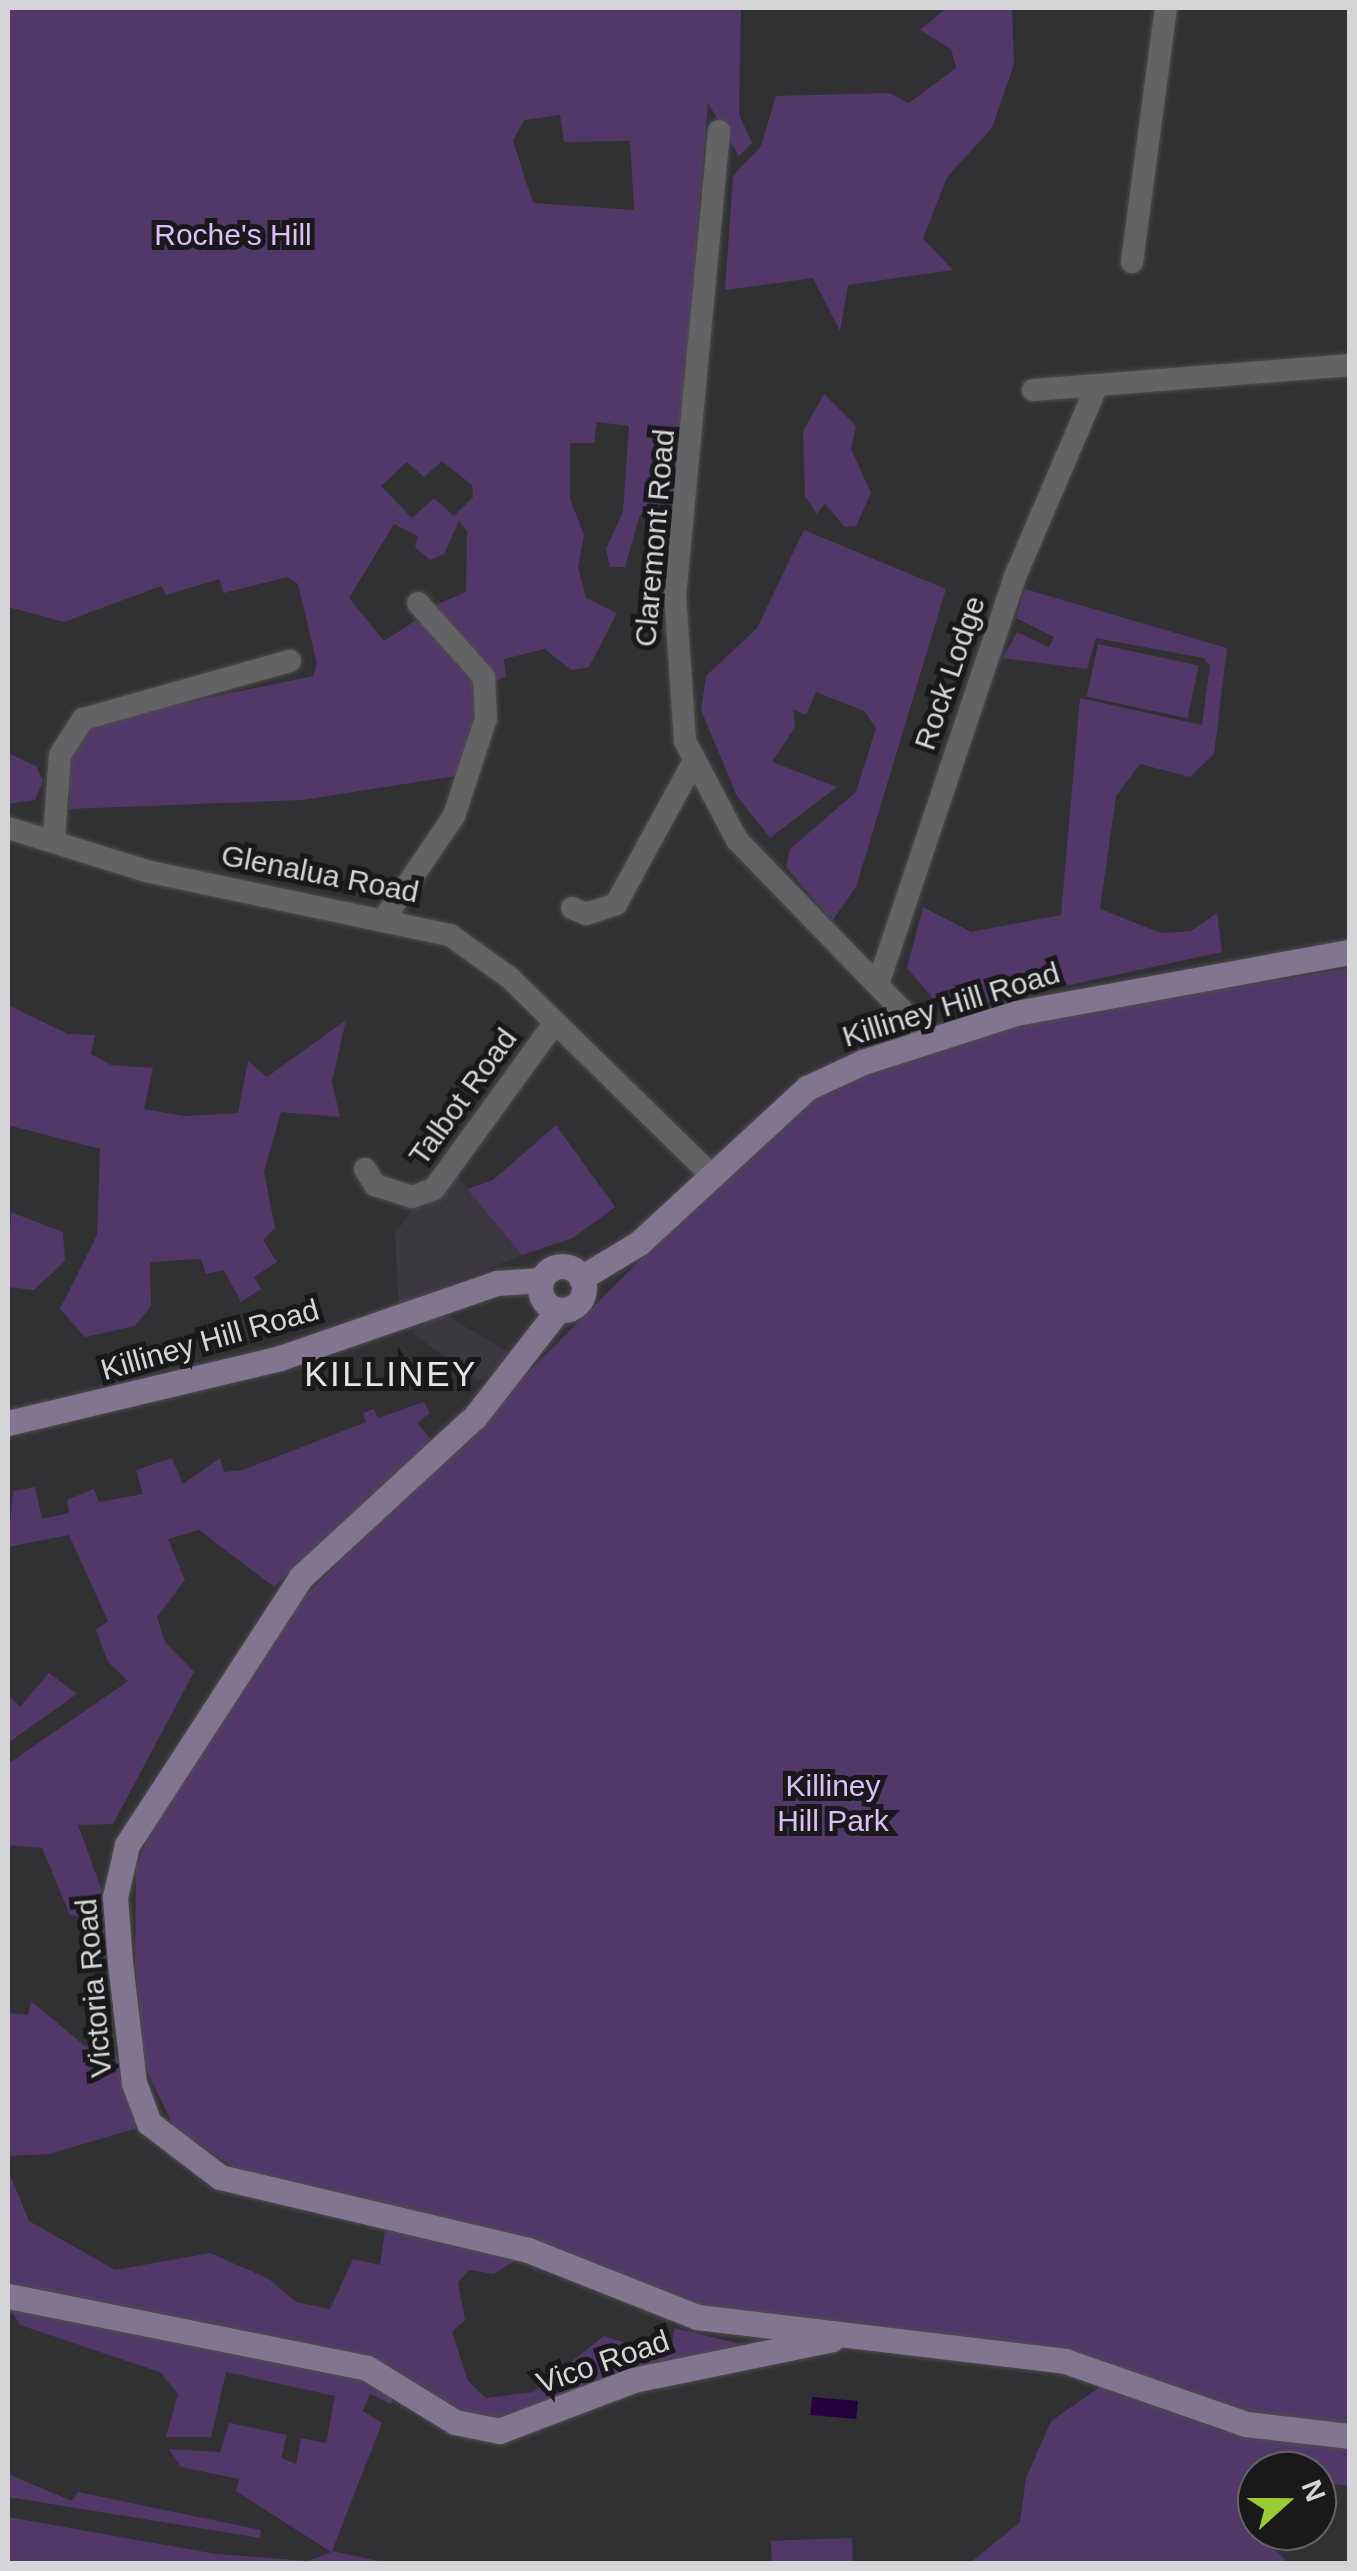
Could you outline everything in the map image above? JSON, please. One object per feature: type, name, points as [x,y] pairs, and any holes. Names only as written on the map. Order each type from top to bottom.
[{"type":"street","points":[[1132,262],[1166,8]]},
{"type":"street","name":"Claremont Road","points":[[719,131],[675,594],[674,671],[694,761],[737,840],[879,981],[930,1039]]},
{"type":"street","points":[[1034,390],[1095,390],[1350,366]]},
{"type":"street","name":"Rock Lodge","points":[[879,981],[1005,605],[1095,390]]},
{"type":"street","points":[[386,916],[454,816],[486,718],[484,677],[418,602]]},
{"type":"street","points":[[54,838],[60,755],[84,719],[290,661]]},
{"type":"street","points":[[572,908],[604,912],[616,904],[694,761]]},
{"type":"street","name":"Glenalua Road","points":[[8,828],[54,838],[146,871],[386,916],[458,940],[554,1024],[712,1176]]},
{"type":"street","name":"Killiney Hill Road","points":[[581,1278],[639,1243],[807,1088],[930,1039],[1158,983],[1350,952]]},
{"type":"street","name":"Talbot Road","points":[[365,1169],[375,1184],[424,1196],[554,1024]]},
{"type":"street","points":[[560,1266],[581,1278],[580,1300],[558,1310],[541,1296],[541,1280],[560,1266]]},
{"type":"street","name":"Killiney Hill Road","points":[[8,1423],[280,1358],[496,1283],[541,1280]]},
{"type":"street","name":"Victoria Road","points":[[558,1310],[472,1420],[301,1577],[127,1845],[115,1897],[130,2066],[149,2123],[220,2176],[528,2250],[697,2317],[837,2336]]},
{"type":"street","name":"Vico Road","points":[[8,2296],[367,2368],[456,2422],[499,2431],[633,2380],[732,2356],[818,2348],[837,2336],[1065,2361],[1246,2424],[1350,2436]]},
{"type":"shaded area","points":[[456,1175],[522,1255],[399,1305],[395,1234],[416,1204],[423,1209]]},
{"type":"shaded area","points":[[439,1311],[515,1356],[479,1381],[412,1333]]},
{"type":"shaded area","points":[[812,2397],[858,2401],[856,2419],[810,2415]]},
{"type":"green space","name":"Roche's Hill","points":[[8,8],[741,8],[739,114],[752,143],[739,156],[708,103],[675,500],[640,515],[625,567],[610,567],[606,549],[623,512],[629,426],[597,422],[594,443],[570,443],[570,499],[584,535],[578,567],[586,598],[617,613],[589,667],[571,670],[545,649],[504,659],[506,677],[491,682],[436,605],[466,592],[467,531],[459,521],[444,554],[430,560],[415,547],[418,536],[394,524],[349,598],[384,641],[421,617],[482,689],[462,775],[302,800],[69,809],[71,745],[101,720],[313,676],[317,664],[298,584],[287,577],[224,593],[219,579],[166,595],[161,586],[64,622],[8,607]],"holes":[[[560,115],[564,142],[630,141],[634,210],[533,203],[513,141],[524,120]],[[442,461],[472,485],[473,497],[454,516],[434,498],[412,518],[381,486],[407,462],[424,477]]]},
{"type":"green space","points":[[947,8],[1012,8],[1014,64],[992,128],[947,177],[923,239],[953,270],[848,285],[840,331],[813,278],[725,290],[733,176],[761,146],[776,96],[889,93],[909,103],[956,68],[951,49],[920,30]]},
{"type":"green space","points":[[824,394],[856,426],[851,449],[871,493],[856,526],[845,527],[825,504],[817,514],[805,496],[803,431]]},
{"type":"green space","points":[[673,514],[673,545],[643,568],[652,520]]},
{"type":"green space","points":[[804,530],[946,589],[856,887],[832,921],[786,867],[790,849],[856,792],[876,728],[864,711],[816,692],[806,715],[793,709],[795,727],[772,762],[837,787],[770,838],[737,796],[701,710],[706,676],[757,628]]},
{"type":"green space","points":[[1025,589],[1227,648],[1214,754],[1190,777],[1140,764],[1116,796],[1100,909],[1161,933],[1191,931],[1217,913],[1222,952],[945,1012],[907,968],[923,907],[971,932],[1061,915],[1080,698],[1202,725],[1210,665],[1203,658],[1096,638],[1087,669],[1003,658],[1017,632],[1049,647],[1054,637],[1016,618]]},
{"type":"green space","points":[[1098,644],[1199,665],[1188,718],[1087,697]]},
{"type":"green space","points":[[8,753],[36,766],[43,781],[35,800],[8,804]]},
{"type":"green space","name":"Killiney Hill Park","points":[[1349,968],[1349,2426],[1249,2416],[1069,2350],[707,2307],[616,2279],[568,2252],[297,2188],[232,2166],[175,2129],[145,2067],[135,1962],[136,1867],[153,1826],[290,1611],[724,1176],[827,1087],[1006,1025]]},
{"type":"green space","points":[[8,1005],[68,1034],[95,1035],[91,1054],[111,1065],[153,1068],[144,1109],[184,1116],[238,1113],[248,1061],[267,1077],[346,1020],[332,1082],[340,1117],[281,1112],[264,1172],[275,1228],[263,1240],[277,1262],[254,1277],[261,1289],[241,1302],[224,1270],[206,1274],[201,1259],[150,1262],[151,1306],[135,1326],[85,1337],[60,1309],[97,1235],[100,1149],[8,1125]]},
{"type":"green space","points":[[556,1125],[615,1207],[573,1238],[522,1255],[467,1189],[493,1180]]},
{"type":"green space","points":[[11,1212],[63,1232],[65,1261],[34,1290],[8,1287]]},
{"type":"green space","points":[[424,1402],[430,1413],[417,1423],[433,1442],[274,1587],[199,1530],[168,1539],[185,1580],[157,1617],[165,1642],[194,1672],[113,1824],[78,1825],[102,1891],[86,1917],[70,1915],[42,1848],[8,1845],[8,1764],[128,1681],[108,1662],[96,1630],[108,1621],[69,1535],[8,1547],[13,1491],[35,1487],[42,1519],[69,1513],[67,1500],[94,1489],[99,1502],[143,1494],[136,1470],[172,1458],[183,1484],[220,1458],[224,1472],[243,1470],[366,1422],[363,1413],[374,1409],[378,1418]]},
{"type":"green space","points":[[49,1673],[77,1694],[8,1743],[8,1695],[20,1707]]},
{"type":"green space","points":[[31,2001],[85,2046],[99,2039],[113,2047],[141,2127],[49,2154],[8,2156],[8,2013],[28,2015]]},
{"type":"green space","points":[[8,2170],[29,2221],[115,2270],[210,2253],[269,2279],[296,2302],[330,2309],[353,2259],[380,2265],[385,2230],[516,2260],[494,2274],[469,2270],[458,2282],[465,2320],[452,2332],[468,2381],[486,2398],[533,2392],[604,2336],[661,2354],[671,2352],[674,2328],[741,2344],[518,2422],[461,2414],[361,2358],[8,2285]]},
{"type":"green space","points":[[8,2306],[245,2344],[397,2388],[391,2404],[370,2394],[363,2411],[382,2423],[332,2551],[388,2563],[8,2563],[8,2517],[216,2554],[308,2561],[331,2552],[236,2491],[239,2479],[181,2467],[169,2449],[220,2452],[229,2423],[287,2435],[281,2458],[296,2464],[301,2438],[326,2443],[335,2396],[226,2372],[211,2437],[166,2437],[178,2394],[160,2372],[20,2325]]},
{"type":"green space","points":[[1100,2387],[1220,2430],[1349,2450],[1349,2486],[1337,2484],[1337,2451],[1237,2451],[1237,2551],[1276,2551],[1288,2563],[969,2564],[1020,2522],[1026,2478],[1051,2421]]},
{"type":"green space","points":[[8,2474],[72,2501],[78,2492],[261,2530],[260,2538],[8,2497]]},
{"type":"green space","points":[[852,2538],[853,2563],[772,2564],[771,2541]]},
{"type":"district","name":"KILLINEY","points":[[391,1374]]}]
